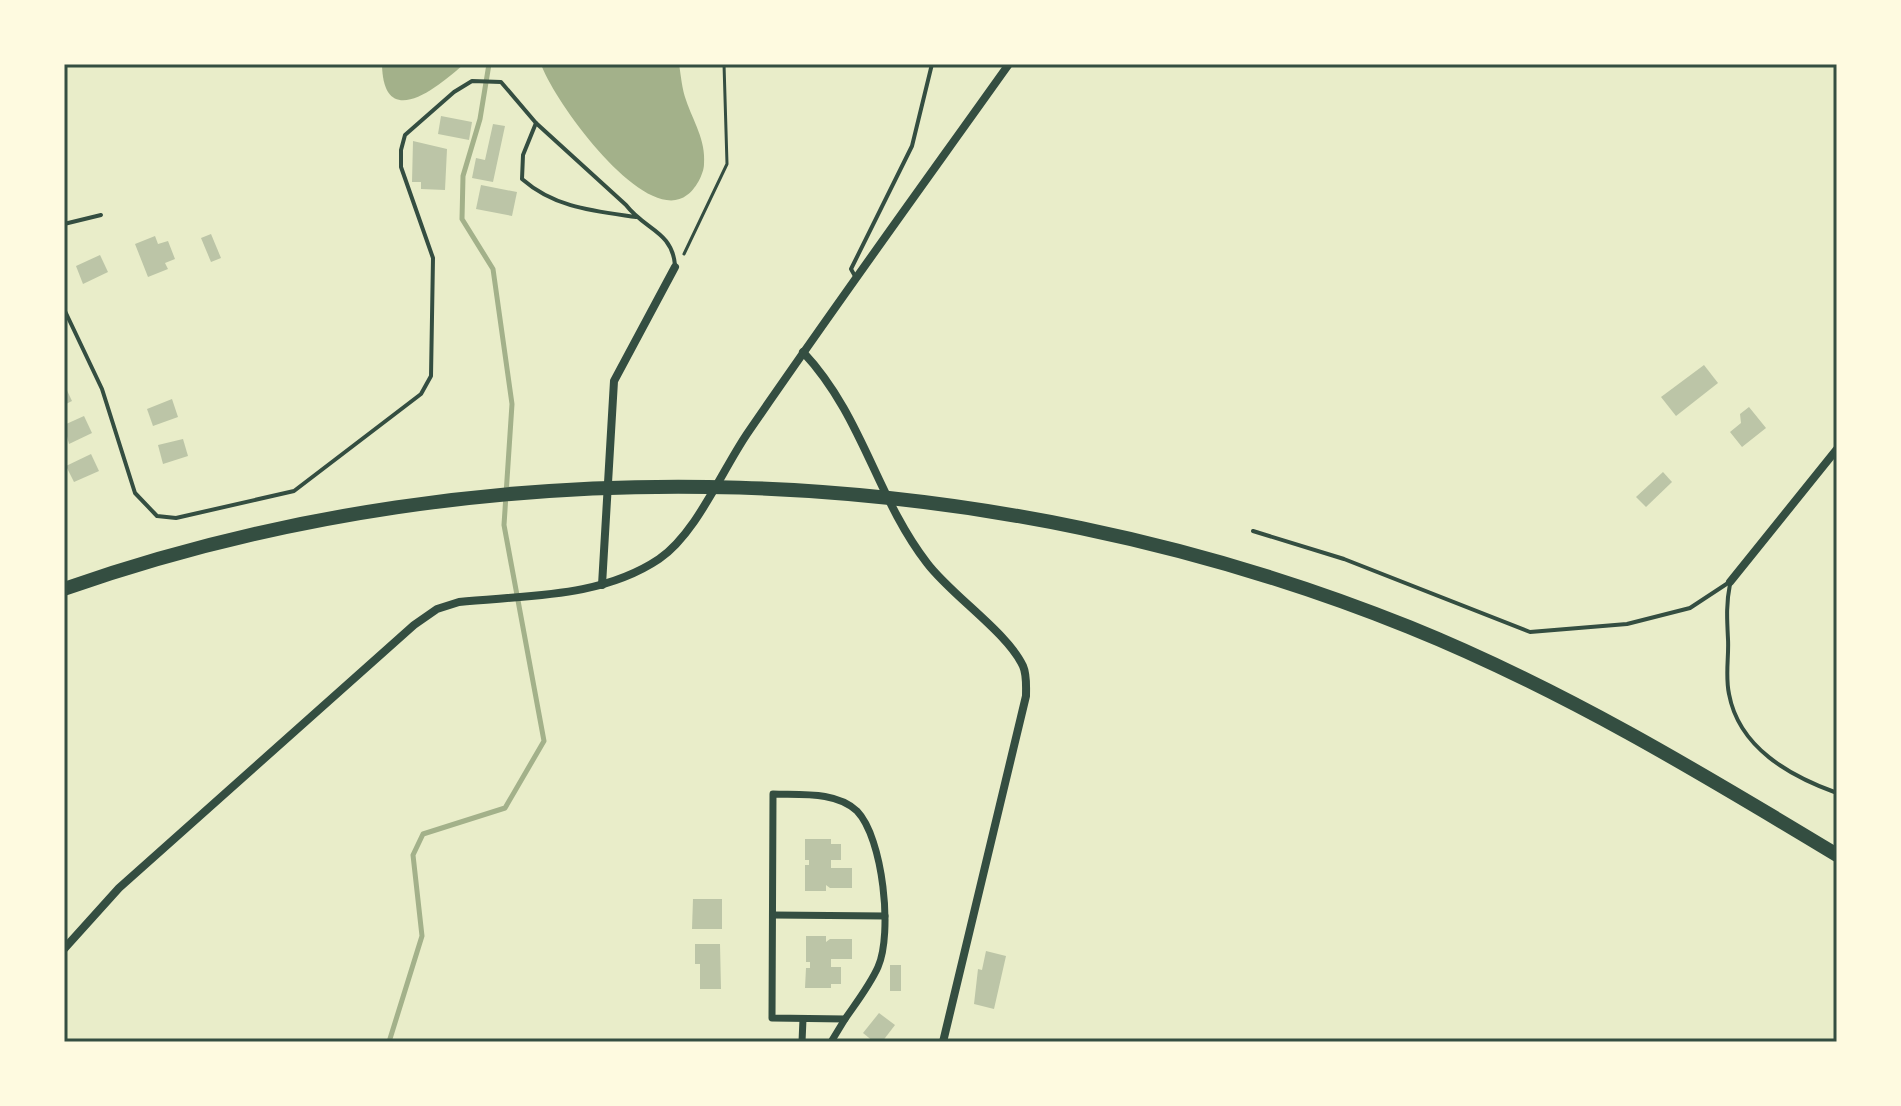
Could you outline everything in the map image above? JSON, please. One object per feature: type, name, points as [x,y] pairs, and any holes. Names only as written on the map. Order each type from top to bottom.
[{"type":"main road","points":[[64,589],[120,570],[253,535],[476,499],[674,488],[846,493],[996,512],[1186,552],[1357,606],[1414,629],[1562,696],[1687,765],[1837,855]]},
{"type":"street","points":[[64,949],[119,888],[414,625],[437,609],[602,585],[643,568],[675,543],[803,352],[1009,64]]},
{"type":"street","points":[[602,585],[614,381],[675,267]]},
{"type":"street","points":[[803,352],[836,390],[906,533],[928,564],[1014,652],[1025,671],[1026,696],[943,1042]]},
{"type":"street","points":[[1730,582],[1837,449]]},
{"type":"street","points":[[831,1042],[879,965],[885,916],[880,855],[857,811],[825,796],[773,794],[772,1018],[845,1019]]},
{"type":"street","points":[[773,915],[885,916]]},
{"type":"street","points":[[802,1042],[803,1019]]},
{"type":"lane","points":[[856,278],[851,269],[912,146],[932,64]]},
{"type":"lane","points":[[64,309],[102,389],[135,493],[157,516],[176,518],[294,491],[421,394],[431,376],[433,258],[401,167],[401,150],[405,135],[420,120],[472,81],[501,82],[536,123],[636,217],[668,240],[674,249],[675,267]]},
{"type":"lane","points":[[536,123],[523,155],[522,179],[539,194],[569,207],[636,217]]},
{"type":"lane","points":[[64,224],[101,215]]},
{"type":"lane","points":[[1253,531],[1344,559],[1530,632],[1554,633],[1627,624],[1690,608],[1730,582]]},
{"type":"lane","points":[[1730,582],[1725,610],[1726,672],[1734,714],[1757,746],[1778,765],[1805,781],[1837,793]]},
{"type":"path","points":[[675,267],[692,242],[727,164],[724,64]]},
{"type":"shaded area","points":[[382,64],[464,64],[426,92],[401,100],[391,96],[385,85]]},
{"type":"shaded area","points":[[541,64],[679,64],[685,96],[704,155],[702,172],[693,189],[687,195],[669,200],[648,194],[626,178],[581,130]]},
{"type":"building","points":[[441,116],[472,122],[469,140],[438,134]]},
{"type":"building","points":[[493,124],[505,126],[493,182],[472,178],[476,158],[485,160]]},
{"type":"building","points":[[413,141],[447,149],[445,190],[421,189],[421,182],[412,182]]},
{"type":"building","points":[[481,185],[517,192],[512,216],[476,209]]},
{"type":"building","points":[[211,234],[221,258],[211,262],[201,238]]},
{"type":"building","points":[[155,236],[158,244],[168,241],[175,259],[165,263],[168,269],[148,277],[135,244]]},
{"type":"building","points":[[100,255],[108,272],[83,284],[76,266]]},
{"type":"building","points":[[1704,365],[1718,383],[1676,416],[1661,397]]},
{"type":"building","points":[[64,384],[72,401],[64,405]]},
{"type":"building","points":[[172,399],[178,417],[153,426],[147,409]]},
{"type":"building","points":[[1749,407],[1766,428],[1742,447],[1730,432],[1741,423],[1740,414]]},
{"type":"building","points":[[84,416],[92,433],[69,444],[64,425]]},
{"type":"building","points":[[183,439],[188,456],[163,464],[158,445]]},
{"type":"building","points":[[91,454],[99,471],[74,482],[66,466]]},
{"type":"building","points":[[1663,472],[1672,482],[1646,507],[1636,497]]},
{"type":"building","points":[[805,839],[831,839],[831,844],[841,844],[841,860],[831,860],[831,868],[852,868],[852,888],[830,888],[826,885],[826,891],[805,891],[805,865],[809,865],[809,860],[805,860]]},
{"type":"building","points":[[693,899],[722,899],[722,929],[692,929]]},
{"type":"building","points":[[806,936],[826,936],[826,942],[830,939],[852,939],[852,959],[831,959],[831,967],[841,967],[841,984],[831,984],[831,988],[805,988],[806,968],[810,968],[810,962],[806,962]]},
{"type":"building","points":[[695,944],[720,944],[721,989],[700,989],[700,964],[695,964]]},
{"type":"building","points":[[986,951],[1006,956],[994,1009],[974,1004],[978,969],[982,970]]},
{"type":"building","points":[[890,965],[901,965],[901,991],[890,991]]},
{"type":"building","points":[[879,1013],[895,1025],[882,1042],[874,1042],[863,1033]]},
{"type":"waterway","points":[[389,1042],[422,936],[413,855],[423,834],[505,808],[544,741],[504,525],[512,404],[493,269],[462,219],[463,176],[480,119],[489,64]]}]
